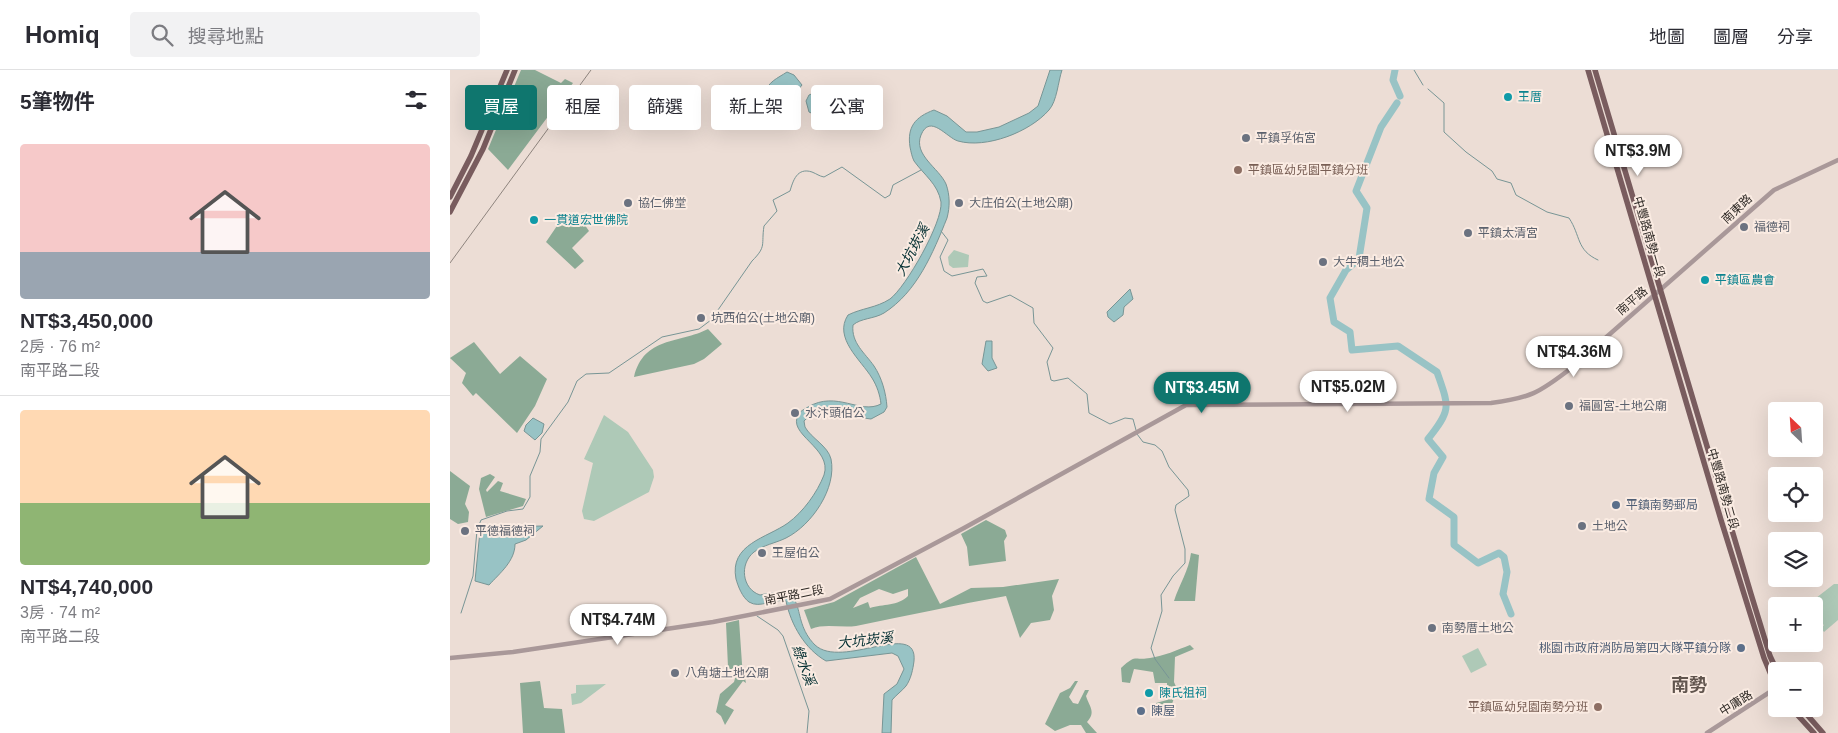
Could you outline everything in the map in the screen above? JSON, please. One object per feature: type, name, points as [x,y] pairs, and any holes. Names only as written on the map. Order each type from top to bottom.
[{"type":"main road","points":[[450,197],[493,108],[507,70]]},
{"type":"main road","points":[[450,212],[471,173],[515,70]]},
{"type":"main road","name":"中豐路南勢一段","points":[[1588,70],[1655,295]]},
{"type":"main road","name":"中豐路南勢一段","points":[[1595,70],[1661,289]]},
{"type":"main road","name":"中豐路南勢二段","points":[[1661,289],[1753,603],[1773,662]]},
{"type":"main road","name":"中豐路南勢二段","points":[[1655,295],[1720,520],[1768,668]]},
{"type":"main road","points":[[1799,717],[1814,733]]},
{"type":"main road","points":[[1809,717],[1823,733]]},
{"type":"street","name":"南東路","points":[[1661,289],[1774,190],[1838,160]]},
{"type":"street","name":"南平路","points":[[1266,404],[1460,403],[1521,399],[1538,393],[1570,369],[1661,289]]},
{"type":"street","name":"南平路二段","points":[[450,658],[513,652],[713,622],[830,599],[964,528],[1186,405],[1266,404]]},
{"type":"street","name":"中庸路","points":[[1707,733],[1768,693]]},
{"type":"green space","points":[[521,70],[535,70],[561,83],[565,79],[573,83],[572,85],[547,85],[547,118],[508,170],[488,149],[496,130],[537,130],[537,85],[515,85]]},
{"type":"green space","points":[[580,218],[589,231],[572,248],[584,261],[575,269],[546,242],[561,220]]},
{"type":"green space","points":[[954,250],[969,255],[968,267],[953,268],[949,265],[948,257]]},
{"type":"green space","points":[[708,329],[722,344],[704,359],[694,364],[634,377],[639,364],[646,354],[654,348]]},
{"type":"green space","points":[[474,342],[500,374],[520,356],[547,379],[535,406],[517,433],[476,393],[473,396],[462,383],[466,373],[450,358]]},
{"type":"green space","points":[[604,415],[628,432],[653,470],[654,477],[649,492],[594,521],[584,519],[582,511],[593,463],[584,459]]},
{"type":"green space","points":[[450,471],[470,486],[465,504],[469,512],[468,522],[458,524],[450,519]]},
{"type":"green space","points":[[490,474],[495,477],[486,490],[487,492],[498,481],[503,483],[500,491],[526,499],[523,506],[486,517],[479,489],[481,478]]},
{"type":"green space","points":[[986,520],[1005,530],[1007,536],[1004,541],[1006,561],[969,566],[967,547],[961,534]]},
{"type":"green space","points":[[1191,553],[1199,555],[1195,601],[1174,601],[1188,565]]},
{"type":"green space","points":[[916,557],[940,604],[971,588],[1003,587],[1059,579],[1052,596],[1054,610],[1050,620],[1031,623],[1020,638],[1006,596],[856,626],[822,626],[811,629],[804,610],[834,602]],"holes":[[[879,589],[893,594],[908,589],[908,596],[900,602],[870,608],[868,602],[853,608],[860,598]]]},
{"type":"green space","points":[[1834,584],[1838,584],[1838,620],[1824,632],[1823,597],[1817,597]]},
{"type":"green space","points":[[739,620],[742,664],[746,683],[743,681],[725,705],[734,710],[725,725],[721,716],[716,712],[720,694],[734,682],[736,675],[728,667],[726,623]]},
{"type":"green space","points":[[1190,645],[1194,649],[1175,657],[1174,682],[1177,689],[1171,707],[1161,717],[1155,712],[1156,703],[1167,700],[1167,683],[1155,683],[1153,672],[1134,669],[1130,683],[1122,682],[1121,668],[1136,658],[1145,659],[1160,656]]},
{"type":"green space","points":[[1478,648],[1487,665],[1471,673],[1462,656]]},
{"type":"green space","points":[[540,681],[544,708],[562,709],[565,733],[523,733],[520,683]]},
{"type":"green space","points":[[1075,681],[1078,681],[1069,697],[1073,703],[1078,704],[1085,690],[1089,690],[1086,696],[1092,713],[1087,722],[1097,733],[1086,733],[1081,725],[1070,725],[1055,731],[1045,724],[1060,693],[1070,688]]},
{"type":"green space","points":[[606,684],[581,703],[572,705],[571,694],[576,693],[576,685]]},
{"type":"water","points":[[1050,70],[1062,70],[1052,106],[1041,118],[1019,132],[994,141],[981,143],[958,141],[934,126],[929,126],[921,135],[919,142],[924,155],[946,184],[949,201],[947,218],[923,271],[906,294],[884,313],[853,325],[856,342],[877,371],[885,391],[887,407],[884,412],[871,419],[837,411],[828,411],[811,415],[804,421],[805,427],[827,450],[831,459],[832,470],[826,493],[813,515],[796,532],[754,552],[746,563],[746,582],[754,592],[760,595],[787,594],[793,598],[802,624],[815,645],[827,651],[842,652],[892,644],[904,644],[912,649],[914,661],[910,677],[906,686],[892,700],[891,733],[882,733],[884,694],[897,684],[904,669],[898,656],[892,653],[826,661],[818,656],[800,636],[791,619],[786,601],[753,604],[747,600],[737,582],[735,567],[738,558],[744,550],[760,538],[788,523],[804,508],[824,475],[825,465],[822,457],[798,428],[796,421],[800,412],[819,402],[829,401],[865,407],[881,404],[874,381],[846,340],[844,324],[848,315],[885,302],[897,292],[914,268],[936,224],[941,202],[934,185],[914,161],[909,140],[911,128],[922,116],[934,110],[947,116],[966,132],[977,132],[999,127],[1029,113],[1038,106]]},
{"type":"water","points":[[787,72],[794,75],[802,85],[769,85]]},
{"type":"water","points":[[811,94],[811,113],[806,101]]},
{"type":"water","points":[[1130,289],[1133,299],[1124,307],[1123,315],[1114,322],[1108,317],[1107,312]]},
{"type":"water","points":[[986,341],[992,341],[992,358],[997,368],[988,371],[982,364]]},
{"type":"water","points":[[533,418],[544,424],[542,433],[535,440],[524,431],[526,425]]},
{"type":"water","points":[[543,526],[526,540],[515,544],[510,561],[489,585],[475,581],[480,531],[484,527]]},
{"type":"waterway","points":[[1395,70],[1393,80],[1400,96]]},
{"type":"waterway","points":[[1414,70],[1423,85]]},
{"type":"waterway","points":[[1428,89],[1444,103],[1444,132],[1466,152],[1492,171],[1497,179],[1511,183],[1516,195],[1547,212],[1569,218],[1582,247],[1598,260]]},
{"type":"waterway","points":[[1397,103],[1381,127],[1356,191],[1367,208],[1359,259],[1346,270],[1330,298],[1334,322],[1350,332],[1352,350],[1398,346],[1437,372],[1444,393],[1446,407],[1445,414],[1428,439],[1443,457],[1434,473],[1429,499],[1454,517],[1454,545],[1478,563],[1499,553],[1504,557],[1507,572],[1503,594],[1511,614]]},
{"type":"waterway","points":[[461,613],[473,576],[477,530],[481,520],[507,511],[523,509],[530,497],[530,476],[540,452],[541,439],[568,402],[577,381],[586,374],[609,373],[662,337],[699,329],[711,320],[760,252],[763,245],[764,226],[777,211],[773,200],[790,191],[794,179],[799,173],[807,171],[824,177],[842,167],[885,198],[890,195],[893,185],[921,170]]},
{"type":"waterway","points":[[941,231],[948,240],[940,257],[944,271],[952,276],[983,269],[987,276],[977,277],[975,283],[983,301],[987,303],[1010,295],[1033,308],[1034,323],[1053,348],[1047,362],[1051,380],[1068,378],[1087,394],[1089,413],[1110,424],[1125,418],[1133,419],[1136,430]]},
{"type":"waterway","points":[[1137,434],[1143,442],[1155,445],[1162,451],[1169,467],[1188,490],[1189,496],[1176,505],[1175,510],[1185,549],[1185,563],[1173,576],[1161,595],[1162,611],[1151,648],[1155,659],[1169,678]]},
{"type":"waterway","name":"綠水溪","points":[[757,616],[778,630],[783,636],[809,711],[807,733]]},
{"type":"railway","points":[[450,263],[591,70]]},
{"type":"place","name":"王厝","points":[[1508,97]]},
{"type":"place","name":"平鎮孚佑宮","points":[[1246,138]]},
{"type":"place","name":"平鎮區幼兒園平鎮分班","points":[[1238,170]]},
{"type":"place","name":"協仁佛堂","points":[[628,203]]},
{"type":"place","name":"大庄伯公(土地公廟)","points":[[959,203]]},
{"type":"place","name":"一貫道宏世佛院","points":[[534,220]]},
{"type":"place","name":"福德祠","points":[[1744,227]]},
{"type":"place","name":"平鎮太清宮","points":[[1468,233]]},
{"type":"place","name":"大牛稠土地公","points":[[1323,262]]},
{"type":"place","name":"平鎮區農會","points":[[1705,280]]},
{"type":"place","name":"坑西伯公(土地公廟)","points":[[701,318]]},
{"type":"place","name":"福圓宮-土地公廟","points":[[1569,406]]},
{"type":"place","name":"水汴頭伯公","points":[[795,413]]},
{"type":"place","name":"平鎮南勢郵局","points":[[1616,505]]},
{"type":"place","name":"土地公","points":[[1582,526]]},
{"type":"place","name":"平德福德祠","points":[[465,531]]},
{"type":"place","name":"王屋伯公","points":[[762,553]]},
{"type":"place","name":"南勢厝土地公","points":[[1432,628]]},
{"type":"place","name":"桃園市政府消防局第四大隊平鎮分隊","points":[[1741,648]]},
{"type":"place","name":"八角塘土地公廟","points":[[675,673]]},
{"type":"place","name":"陳氏祖祠","points":[[1149,693]]},
{"type":"place","name":"平鎮區幼兒園南勢分班","points":[[1598,707]]},
{"type":"place","name":"陳屋","points":[[1141,711]]},
{"type":"district","name":"南勢","points":[[1689,685]]},
{"type":"water label","name":"大坑崁溪","points":[[912,250]]},
{"type":"water label","name":"大坑崁溪","points":[[865,640]]}]
